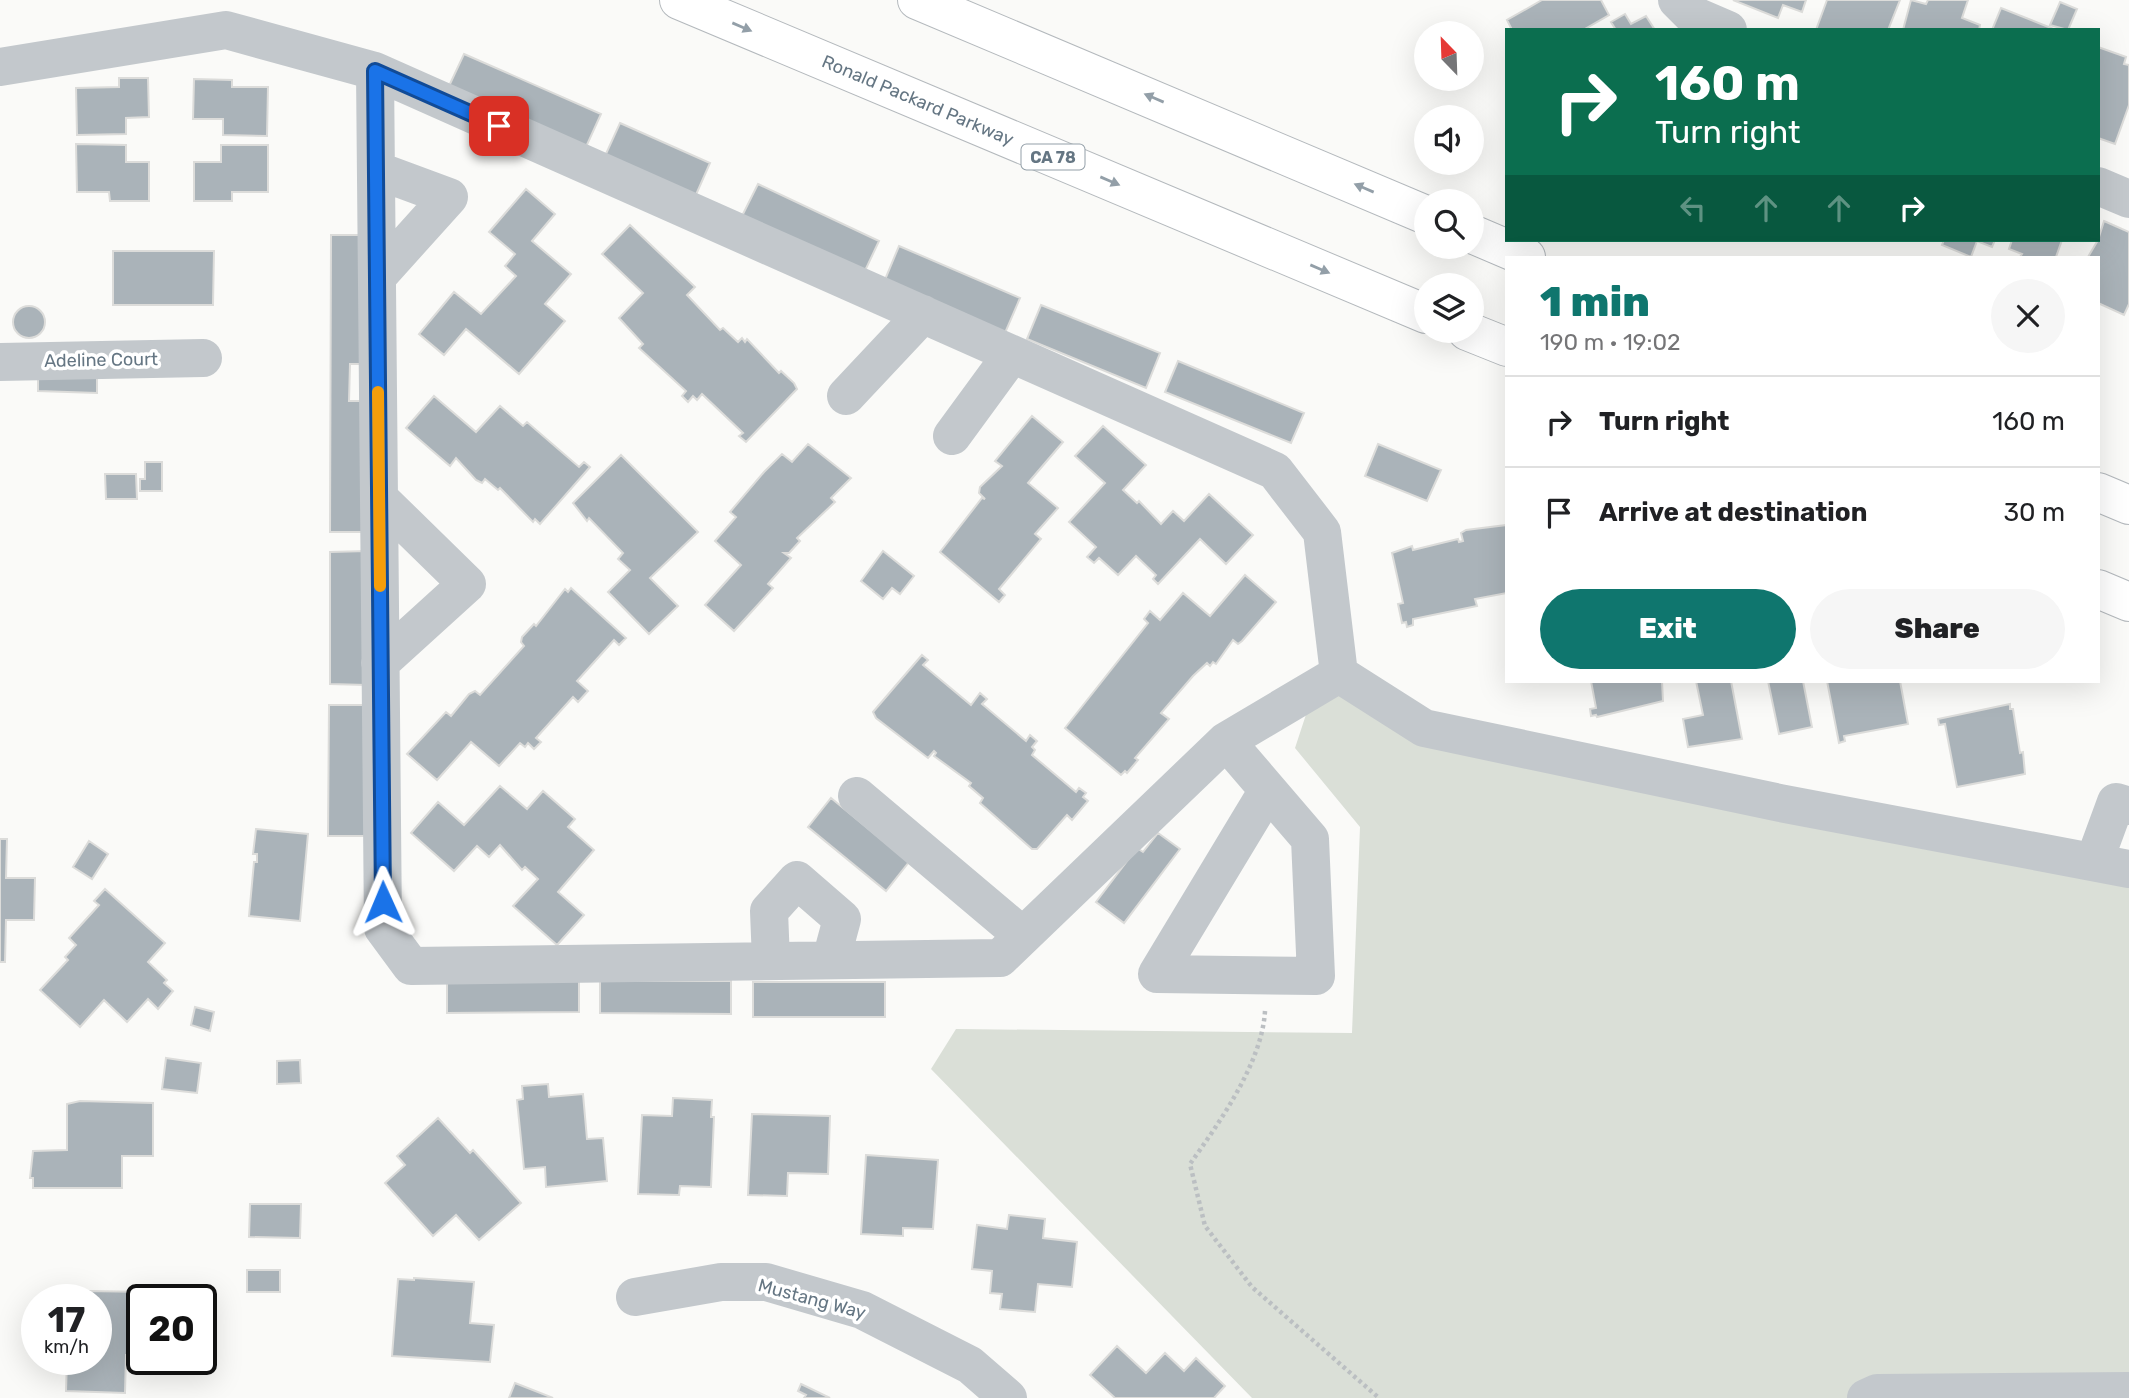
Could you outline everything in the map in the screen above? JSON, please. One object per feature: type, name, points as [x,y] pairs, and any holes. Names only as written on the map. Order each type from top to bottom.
[{"type":"highway","name":"Ronald Packard Parkway","points":[[679,0],[1414,309]]},
{"type":"highway","points":[[917,0],[1414,210]]},
{"type":"highway","points":[[1484,239],[1524,256]]},
{"type":"highway","points":[[1484,338],[1505,346]]},
{"type":"highway","points":[[2100,493],[2129,505]]},
{"type":"highway","points":[[2100,590],[2129,602]]},
{"type":"street","points":[[1677,0],[1691,14],[1723,28]]},
{"type":"street","points":[[0,67],[226,30],[375,71],[1275,471],[1322,532],[1339,674]]},
{"type":"street","points":[[375,71],[383,928],[411,966],[1000,958],[1226,741],[1339,674]]},
{"type":"street","points":[[376,170],[449,197],[377,277]]},
{"type":"street","points":[[2100,187],[2129,199]]},
{"type":"street","points":[[846,396],[923,314]]},
{"type":"street","points":[[952,436],[1012,354]]},
{"type":"street","name":"Adeline Court","points":[[0,362],[203,358]]},
{"type":"street","points":[[379,498],[467,584],[380,663]]},
{"type":"street","points":[[1339,674],[1424,728],[1780,803],[2112,866],[2116,802],[2129,806]]},
{"type":"street","points":[[1226,741],[1268,790],[1310,839],[1315,976],[1157,974],[1268,790]]},
{"type":"street","points":[[857,796],[1023,936]]},
{"type":"street","points":[[771,961],[769,911],[797,880],[842,919],[831,960]]},
{"type":"street","name":"Mustang Way","points":[[635,1297],[721,1282],[765,1282],[862,1310],[971,1365],[1008,1398]]},
{"type":"street","points":[[1866,1398],[1877,1393],[2129,1391]]},
{"type":"path","points":[[1267,975],[1263,1034],[1222,1120],[1189,1164],[1205,1226],[1252,1287],[1379,1398]]},
{"type":"shaded area","points":[[1320,672],[1424,728],[2129,866],[2129,1391],[1871,1398],[1252,1398],[931,1069],[956,1029],[1352,1033],[1360,827],[1295,748]]},
{"type":"building","points":[[1542,0],[1601,0],[1609,15],[1586,28],[1511,28],[1507,20]]},
{"type":"building","points":[[1733,0],[1806,0],[1802,12],[1783,5],[1778,18]]},
{"type":"building","points":[[1827,0],[1900,0],[1889,28],[1817,28]]},
{"type":"building","points":[[1911,0],[1926,4],[1928,0],[1968,0],[1962,18],[1980,25],[1979,28],[1904,28]]},
{"type":"building","points":[[2060,2],[2077,9],[2069,28],[2050,25]]},
{"type":"building","points":[[2001,8],[2051,28],[1993,28]]},
{"type":"building","points":[[1625,14],[1631,24],[1646,16],[1654,28],[1615,28],[1611,22]]},
{"type":"building","points":[[2100,48],[2126,57],[2124,64],[2129,65],[2129,105],[2115,144],[2100,139]]},
{"type":"building","points":[[464,54],[601,114],[586,147],[449,86]]},
{"type":"building","points":[[119,78],[148,78],[149,117],[126,118],[126,134],[77,135],[76,88],[119,87]]},
{"type":"building","points":[[194,79],[232,80],[232,87],[268,87],[267,136],[223,135],[223,119],[193,119]]},
{"type":"building","points":[[620,123],[710,163],[695,197],[605,156]]},
{"type":"building","points":[[76,144],[126,145],[126,162],[149,162],[149,201],[110,201],[109,192],[77,192]]},
{"type":"building","points":[[221,145],[268,145],[268,192],[232,192],[232,201],[194,201],[194,162],[221,162]]},
{"type":"building","points":[[758,184],[879,241],[863,275],[741,218]]},
{"type":"building","points":[[526,189],[555,214],[532,241],[571,274],[545,304],[565,321],[519,374],[466,329],[444,355],[419,334],[454,292],[481,314],[516,276],[505,266],[515,254],[489,232]]},
{"type":"building","points":[[2104,221],[2129,232],[2129,304],[2124,315],[2100,304],[2100,256],[2089,256],[2097,242],[2100,242]]},
{"type":"building","points":[[630,225],[695,287],[687,295],[720,330],[723,328],[738,342],[742,338],[745,342],[747,339],[779,373],[781,371],[794,383],[797,389],[746,442],[739,436],[743,433],[702,394],[697,400],[693,396],[688,402],[682,396],[686,391],[639,348],[643,344],[619,318],[643,293],[602,254]]},
{"type":"building","points":[[331,235],[366,235],[366,364],[350,364],[349,401],[366,401],[366,532],[330,532]]},
{"type":"building","points":[[1943,242],[1977,242],[1971,256],[1942,245]]},
{"type":"building","points":[[1980,242],[1994,242],[1992,247]]},
{"type":"building","points":[[2011,242],[2061,242],[2056,256],[2021,256],[2022,254],[2009,249]]},
{"type":"building","points":[[899,246],[1020,298],[1005,333],[884,282]]},
{"type":"building","points":[[113,251],[214,251],[213,305],[113,305]]},
{"type":"building","points":[[1041,305],[1160,353],[1146,388],[1027,339]]},
{"type":"building","points":[[29,306],[40,311],[45,322],[40,333],[29,338],[18,333],[13,322],[18,311]]},
{"type":"building","points":[[1178,361],[1304,413],[1291,443],[1165,392]]},
{"type":"building","points":[[97,370],[97,393],[38,391],[38,372]]},
{"type":"building","points":[[434,396],[476,432],[500,406],[523,426],[527,422],[579,467],[584,462],[590,467],[540,524],[535,519],[533,522],[500,488],[498,490],[485,479],[482,483],[476,480],[456,458],[450,466],[406,428]]},
{"type":"building","points":[[1032,416],[1063,442],[1028,483],[1058,508],[1035,534],[1041,539],[999,589],[1005,595],[999,602],[940,552],[982,498],[985,499],[979,493],[980,487],[1002,466],[995,461]]},
{"type":"building","points":[[1103,426],[1146,465],[1123,490],[1137,503],[1139,501],[1161,524],[1173,511],[1184,521],[1209,494],[1253,535],[1226,564],[1200,539],[1158,584],[1153,579],[1156,575],[1136,556],[1118,575],[1099,558],[1094,563],[1087,557],[1096,547],[1069,522],[1105,483],[1075,456]]},
{"type":"building","points":[[808,444],[851,478],[831,498],[835,502],[797,538],[800,541],[789,553],[784,553],[791,558],[768,584],[773,588],[734,631],[705,605],[741,565],[715,541],[736,517],[730,512],[764,472],[782,454],[792,462]]},
{"type":"building","points":[[1378,444],[1441,470],[1427,501],[1365,476]]},
{"type":"building","points":[[621,455],[698,532],[650,578],[678,606],[649,634],[608,592],[630,570],[618,559],[623,553],[589,518],[587,521],[573,503]]},
{"type":"building","points":[[145,462],[162,462],[162,491],[140,491],[140,479],[145,479]]},
{"type":"building","points":[[105,474],[136,474],[137,499],[106,499]]},
{"type":"building","points":[[1505,525],[1505,593],[1475,599],[1477,606],[1413,619],[1413,625],[1407,627],[1406,622],[1402,623],[1398,604],[1403,603],[1392,553],[1412,546],[1413,550],[1458,539],[1459,542],[1463,541],[1461,533]]},
{"type":"building","points":[[367,551],[366,685],[330,684],[330,552]]},
{"type":"building","points":[[883,551],[914,576],[900,594],[892,588],[883,599],[861,581]]},
{"type":"building","points":[[1245,575],[1276,602],[1242,641],[1238,644],[1233,640],[1216,664],[1213,662],[1210,666],[1207,663],[1193,676],[1161,713],[1169,719],[1135,758],[1138,760],[1127,773],[1125,771],[1121,775],[1065,728],[1148,623],[1144,619],[1150,611],[1160,620],[1183,593],[1210,616]]},
{"type":"building","points":[[571,588],[626,638],[619,645],[614,640],[577,681],[588,691],[578,702],[573,697],[536,738],[541,742],[534,749],[528,743],[525,747],[520,743],[499,766],[471,742],[437,780],[407,754],[446,712],[451,716],[469,694],[475,691],[480,695],[524,646],[522,637],[534,624],[536,626],[565,589],[568,592]]},
{"type":"building","points":[[922,655],[928,660],[923,665],[971,705],[980,693],[987,699],[982,704],[1026,741],[1030,735],[1037,741],[1032,747],[1035,750],[1032,755],[1076,792],[1079,788],[1086,793],[1083,797],[1088,801],[1072,820],[1067,815],[1037,849],[1032,849],[980,803],[983,798],[969,786],[971,783],[934,756],[934,751],[928,758],[876,718],[873,712]]},
{"type":"building","points":[[1591,683],[1662,683],[1663,701],[1597,717],[1591,716],[1590,709],[1596,708]]},
{"type":"building","points":[[1696,683],[1731,683],[1742,739],[1688,747],[1683,719],[1703,715]]},
{"type":"building","points":[[1768,683],[1803,683],[1812,727],[1779,734]]},
{"type":"building","points":[[1827,683],[1900,683],[1908,724],[1844,736],[1845,741],[1839,743]]},
{"type":"building","points":[[2010,704],[2020,753],[2023,752],[2025,774],[1957,787],[1945,724],[1939,725],[1938,719]]},
{"type":"building","points":[[329,705],[366,705],[365,836],[328,836]]},
{"type":"building","points":[[500,786],[527,809],[543,791],[575,819],[568,827],[594,850],[558,892],[584,915],[557,945],[513,906],[538,879],[525,867],[522,870],[500,845],[489,857],[477,846],[454,871],[411,833],[438,802],[464,825]]},
{"type":"building","points":[[831,798],[909,862],[886,891],[808,827]]},
{"type":"building","points":[[256,829],[308,834],[300,921],[249,916],[254,862],[257,862],[257,854],[253,854]]},
{"type":"building","points":[[1158,833],[1180,849],[1124,923],[1096,902],[1137,848],[1143,852]]},
{"type":"building","points":[[0,839],[7,839],[6,878],[35,878],[34,920],[6,920],[5,962],[0,962]]},
{"type":"building","points":[[89,841],[108,854],[92,879],[73,867]]},
{"type":"building","points":[[105,889],[165,943],[148,962],[167,980],[164,983],[173,991],[158,1009],[148,999],[127,1022],[104,1000],[80,1027],[40,990],[68,960],[65,957],[76,945],[69,938],[99,905],[94,901]]},
{"type":"building","points":[[579,980],[579,1012],[447,1013],[447,982]]},
{"type":"building","points":[[600,981],[731,981],[731,1014],[600,1013]]},
{"type":"building","points":[[753,982],[885,982],[885,1017],[753,1017]]},
{"type":"building","points":[[195,1007],[214,1012],[210,1031],[191,1025]]},
{"type":"building","points":[[166,1058],[201,1063],[197,1093],[162,1089]]},
{"type":"building","points":[[300,1060],[301,1083],[277,1084],[277,1061]]},
{"type":"building","points":[[548,1084],[549,1097],[583,1094],[587,1139],[603,1138],[607,1181],[546,1187],[545,1167],[524,1169],[517,1100],[523,1099],[522,1086]]},
{"type":"building","points":[[673,1098],[712,1100],[711,1117],[714,1117],[711,1187],[680,1186],[679,1195],[638,1194],[642,1115],[672,1116]]},
{"type":"building","points":[[80,1101],[153,1103],[153,1156],[122,1156],[122,1188],[33,1188],[33,1178],[30,1178],[33,1151],[67,1150],[67,1104]]},
{"type":"building","points":[[752,1114],[830,1116],[828,1174],[788,1173],[787,1196],[748,1195]]},
{"type":"building","points":[[438,1118],[470,1153],[473,1150],[521,1203],[479,1240],[456,1215],[433,1236],[385,1183],[405,1165],[397,1156]]},
{"type":"building","points":[[866,1155],[938,1160],[933,1229],[903,1228],[903,1236],[861,1234]]},
{"type":"building","points":[[250,1204],[301,1204],[300,1238],[249,1237]]},
{"type":"building","points":[[1009,1215],[1045,1219],[1043,1238],[1077,1242],[1072,1287],[1038,1284],[1035,1312],[1000,1309],[1002,1294],[990,1293],[992,1271],[972,1269],[977,1225],[1007,1229]]},
{"type":"building","points":[[247,1270],[280,1270],[280,1292],[247,1292]]},
{"type":"building","points":[[398,1279],[474,1282],[470,1323],[494,1325],[490,1362],[392,1356]]},
{"type":"building","points":[[112,1291],[126,1292],[125,1393],[66,1391],[67,1375],[112,1375]]},
{"type":"building","points":[[1117,1346],[1146,1373],[1165,1353],[1184,1371],[1196,1358],[1225,1386],[1214,1398],[1115,1398],[1090,1375]]},
{"type":"building","points":[[515,1383],[553,1398],[509,1398]]},
{"type":"building","points":[[801,1384],[830,1398],[804,1398],[806,1395],[798,1391]]},
{"type":"slow traffic","points":[[378,392],[380,586]]},
{"type":"route","points":[[383,902],[375,71],[499,126]]}]
